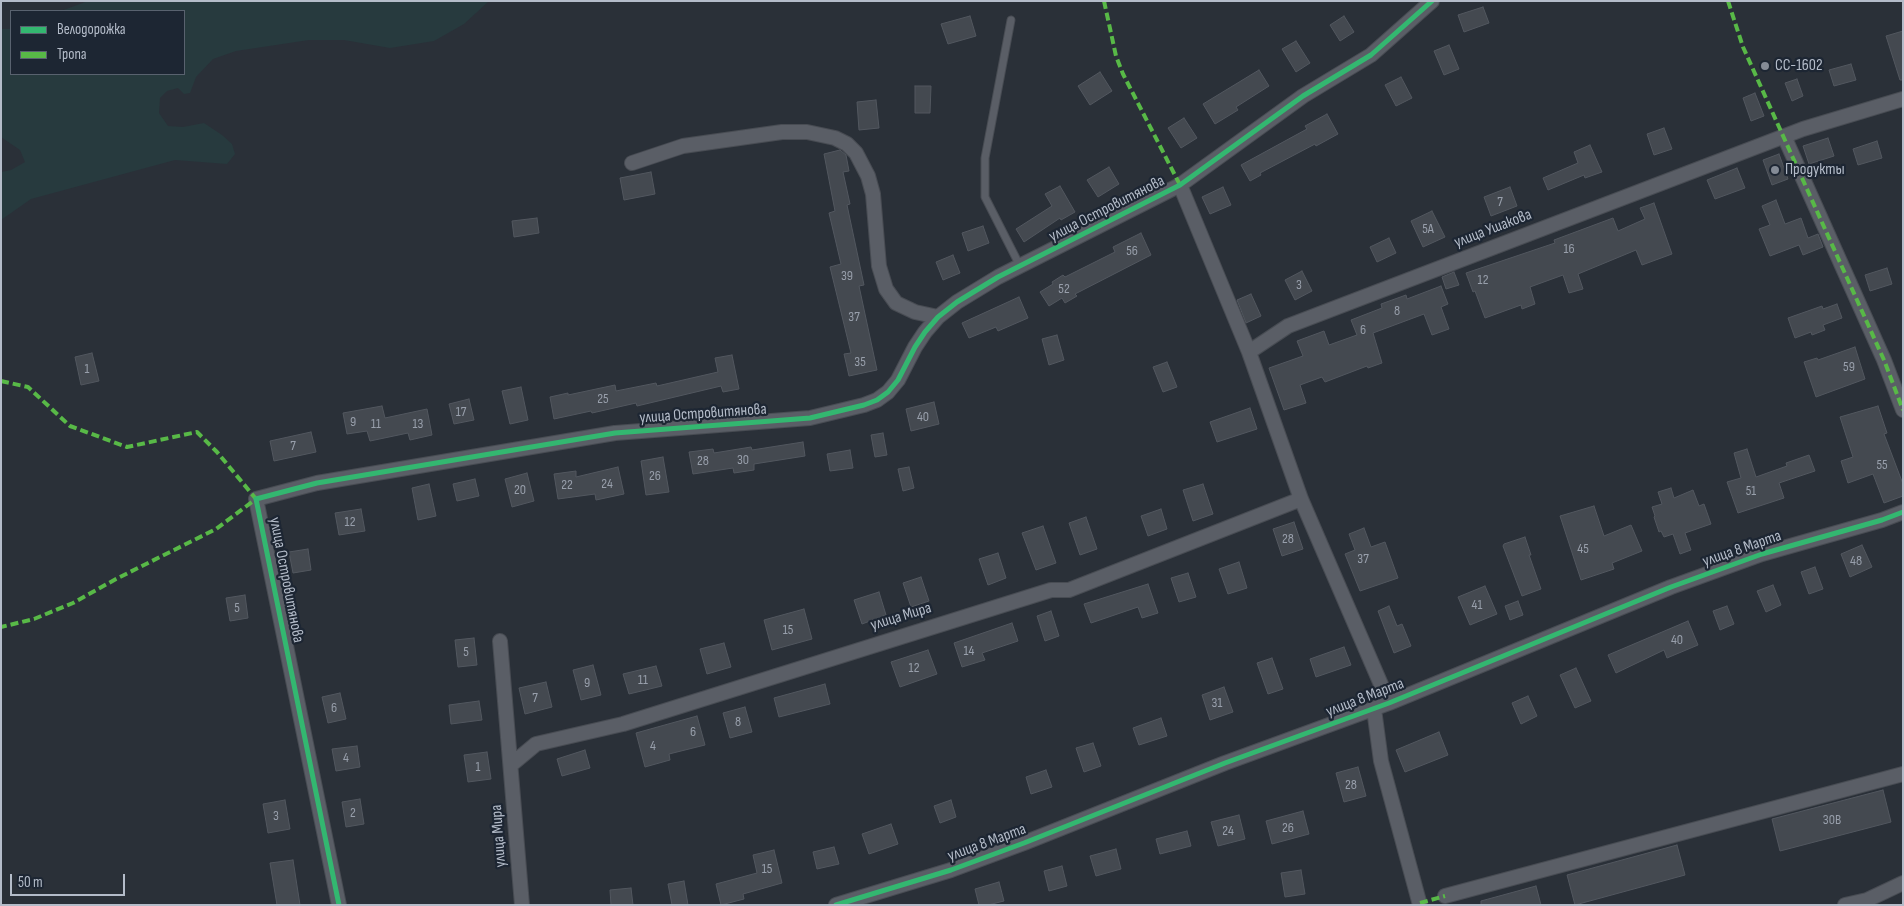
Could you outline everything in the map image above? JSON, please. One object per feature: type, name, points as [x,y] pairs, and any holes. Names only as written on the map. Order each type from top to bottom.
[{"type":"street","name":"улица Островитянова","points":[[339,905],[256,499],[317,483],[615,433],[810,418],[864,406],[888,392],[898,380],[915,347],[938,317],[978,288],[1180,185],[1296,101],[1371,55],[1432,1]]},
{"type":"street","name":"улица Ушакова","points":[[1249,352],[1288,326],[1784,136],[1903,99]]},
{"type":"street","points":[[632,163],[683,146],[782,132],[807,132],[835,138],[847,144],[856,152],[868,176],[873,194],[879,266],[886,290],[896,303],[915,312],[938,317]]},
{"type":"street","points":[[1784,136],[1884,360],[1903,410]]},
{"type":"street","points":[[1180,185],[1249,352],[1301,499],[1390,703]]},
{"type":"street","name":"улица Мира","points":[[512,764],[536,744],[623,724],[1042,592],[1069,590],[1301,499]]},
{"type":"street","name":"улица 8 Марта","points":[[836,905],[951,870],[1015,847],[1225,763],[1390,703],[1671,588],[1762,554],[1882,520],[1903,512]]},
{"type":"street","name":"улица Мира","points":[[500,641],[512,764],[522,905]]},
{"type":"street","points":[[1374,709],[1381,761],[1420,905]]},
{"type":"street","points":[[1445,896],[1903,774]]},
{"type":"street","points":[[1845,905],[1867,900],[1903,883]]},
{"type":"lane","points":[[1011,20],[985,158],[985,197],[1020,266]]},
{"type":"green space","points":[[88,1],[489,1],[464,24],[434,41],[390,48],[344,40],[309,40],[236,51],[213,59],[196,77],[190,93],[184,94],[178,88],[167,91],[160,98],[159,113],[168,126],[183,127],[204,123],[222,135],[232,144],[235,154],[227,164],[175,160],[31,199],[1,220],[1,172],[11,170],[25,162],[20,150],[1,137],[1,29],[10,29],[10,75],[185,75],[185,10],[64,10]]},
{"type":"building","points":[[1483,7],[1489,23],[1464,32],[1458,15]]},
{"type":"building","points":[[970,16],[976,36],[948,44],[941,24]]},
{"type":"building","points":[[1344,16],[1354,32],[1340,41],[1330,25]]},
{"type":"building","points":[[1903,31],[1903,80],[1900,80],[1886,36]]},
{"type":"building","points":[[1296,41],[1310,63],[1296,72],[1282,49]]},
{"type":"building","points":[[1449,45],[1459,69],[1444,75],[1434,51]]},
{"type":"building","points":[[1851,64],[1856,80],[1834,86],[1829,70]]},
{"type":"building","points":[[1259,70],[1269,86],[1236,107],[1238,110],[1215,124],[1203,104]]},
{"type":"building","points":[[1100,72],[1112,91],[1090,105],[1078,86]]},
{"type":"building","points":[[1401,77],[1412,98],[1396,106],[1385,85]]},
{"type":"building","points":[[1797,79],[1803,96],[1792,101],[1785,83]]},
{"type":"building","points":[[915,86],[931,86],[930,113],[915,113]]},
{"type":"building","points":[[1755,93],[1764,116],[1751,121],[1743,98]]},
{"type":"building","points":[[876,100],[879,128],[859,130],[857,102]]},
{"type":"building","points":[[1327,114],[1338,134],[1260,173],[1261,175],[1250,181],[1241,165],[1307,129],[1305,126]]},
{"type":"building","points":[[1184,118],[1197,138],[1181,148],[1168,128]]},
{"type":"building","points":[[1664,128],[1672,149],[1654,155],[1647,134]]},
{"type":"building","points":[[1828,138],[1834,156],[1809,164],[1803,146]]},
{"type":"building","points":[[1877,141],[1882,158],[1858,165],[1853,149]]},
{"type":"building","points":[[1590,145],[1602,172],[1585,178],[1584,175],[1548,190],[1543,178],[1578,163],[1574,152]]},
{"type":"building","points":[[840,150],[846,155],[849,171],[843,172],[850,204],[847,205],[864,285],[859,286],[877,370],[849,376],[844,354],[851,353],[830,267],[841,264],[829,213],[835,211],[824,154]]},
{"type":"building","name":"Продукты","points":[[1779,154],[1788,179],[1772,185],[1763,160]]},
{"type":"building","points":[[1109,167],[1119,184],[1098,197],[1087,180]]},
{"type":"building","points":[[1737,168],[1745,188],[1715,199],[1707,180]]},
{"type":"building","points":[[651,172],[655,194],[624,200],[620,178]]},
{"type":"building","points":[[1060,186],[1075,212],[1061,220],[1060,218],[1024,242],[1016,229],[1052,206],[1045,194]]},
{"type":"building","points":[[1223,187],[1231,205],[1210,214],[1202,197]]},
{"type":"building","points":[[1510,187],[1517,206],[1491,216],[1484,197]]},
{"type":"building","points":[[1776,200],[1785,224],[1801,218],[1808,238],[1818,234],[1823,247],[1803,255],[1799,245],[1770,256],[1759,229],[1770,225],[1762,206]]},
{"type":"building","points":[[1654,203],[1672,254],[1642,265],[1636,250],[1578,274],[1583,289],[1569,293],[1563,275],[1530,287],[1535,304],[1522,309],[1521,305],[1485,318],[1466,273],[1555,243],[1554,240],[1613,218],[1618,231],[1645,219],[1640,208]]},
{"type":"building","points":[[1432,211],[1445,237],[1423,247],[1411,221]]},
{"type":"building","points":[[537,218],[539,233],[514,237],[512,221]]},
{"type":"building","points":[[983,226],[989,243],[968,251],[962,233]]},
{"type":"building","points":[[1141,233],[1151,255],[1075,294],[1077,296],[1065,303],[1062,298],[1049,306],[1040,292],[1053,284],[1052,282],[1063,275],[1065,277],[1115,252],[1113,247]]},
{"type":"building","points":[[1389,238],[1396,253],[1377,262],[1370,247]]},
{"type":"building","points":[[953,255],[960,273],[943,280],[936,262]]},
{"type":"building","points":[[1887,268],[1892,284],[1870,291],[1865,275]]},
{"type":"building","points":[[1302,271],[1312,291],[1295,300],[1285,280]]},
{"type":"building","points":[[1454,272],[1459,285],[1446,289],[1442,277]]},
{"type":"building","points":[[1441,286],[1448,304],[1441,307],[1449,329],[1432,335],[1424,314],[1373,333],[1382,363],[1368,368],[1367,366],[1325,382],[1322,377],[1300,385],[1306,403],[1284,410],[1269,368],[1303,356],[1297,341],[1324,331],[1329,345],[1357,335],[1351,320],[1382,308],[1381,304],[1406,295],[1407,299]]},
{"type":"building","points":[[1251,294],[1261,316],[1246,323],[1237,300]]},
{"type":"building","points":[[1019,297],[1028,318],[998,331],[996,327],[969,338],[962,323]]},
{"type":"building","points":[[1837,304],[1842,318],[1823,325],[1825,330],[1812,335],[1811,332],[1795,338],[1788,318],[1822,306],[1823,309]]},
{"type":"building","points":[[1057,335],[1064,360],[1049,365],[1042,339]]},
{"type":"building","points":[[1855,347],[1865,379],[1816,397],[1804,362],[1817,358],[1818,360]]},
{"type":"building","points":[[92,353],[99,381],[81,385],[75,357]]},
{"type":"building","points":[[732,355],[739,389],[723,392],[721,386],[637,406],[636,403],[554,419],[550,397],[615,385],[616,391],[656,383],[657,386],[718,372],[715,358]]},
{"type":"building","points":[[1167,362],[1177,387],[1163,392],[1153,367]]},
{"type":"building","points":[[521,387],[528,420],[510,424],[502,391]]},
{"type":"building","points":[[469,399],[474,420],[454,424],[449,404]]},
{"type":"building","points":[[934,402],[939,424],[911,431],[906,409]]},
{"type":"building","points":[[382,406],[385,418],[427,409],[432,435],[410,440],[408,433],[370,441],[367,431],[347,434],[343,413]]},
{"type":"building","points":[[1878,406],[1887,433],[1884,434],[1903,484],[1903,496],[1884,503],[1873,474],[1848,483],[1841,461],[1853,457],[1840,417]]},
{"type":"building","points":[[1250,408],[1257,429],[1217,442],[1210,422]]},
{"type":"building","points":[[311,432],[316,452],[274,461],[270,441]]},
{"type":"building","points":[[883,433],[887,455],[875,457],[871,435]]},
{"type":"building","points":[[803,442],[805,456],[754,464],[754,470],[734,473],[733,468],[693,474],[689,452],[713,449],[714,453],[751,447],[752,450]]},
{"type":"building","points":[[1747,449],[1756,477],[1787,466],[1786,463],[1809,455],[1815,471],[1779,483],[1784,498],[1738,513],[1727,482],[1741,478],[1734,453]]},
{"type":"building","points":[[850,450],[853,468],[830,471],[827,454]]},
{"type":"building","points":[[663,457],[669,492],[646,495],[641,461]]},
{"type":"building","points":[[618,467],[624,494],[596,500],[595,494],[558,499],[554,474],[576,471],[576,477]]},
{"type":"building","points":[[909,467],[914,488],[903,491],[898,469]]},
{"type":"building","points":[[527,473],[534,501],[512,507],[505,479]]},
{"type":"building","points":[[475,479],[479,496],[457,501],[453,484]]},
{"type":"building","points":[[429,484],[436,516],[418,520],[412,488]]},
{"type":"building","points":[[1203,484],[1213,514],[1193,521],[1183,490]]},
{"type":"building","points":[[1671,488],[1674,498],[1693,490],[1699,506],[1704,504],[1711,524],[1685,533],[1691,550],[1680,554],[1673,534],[1664,537],[1661,531],[1659,532],[1652,507],[1662,504],[1658,492]]},
{"type":"building","points":[[1594,506],[1604,536],[1631,525],[1642,551],[1612,563],[1614,569],[1581,580],[1560,516]]},
{"type":"building","points":[[361,509],[365,531],[339,535],[335,513]]},
{"type":"building","points":[[1161,509],[1167,529],[1148,536],[1141,516]]},
{"type":"building","points":[[1086,517],[1097,549],[1080,555],[1069,523]]},
{"type":"building","points":[[1294,522],[1303,549],[1282,556],[1273,529]]},
{"type":"building","points":[[1043,526],[1056,563],[1036,570],[1022,533]]},
{"type":"building","points":[[1364,528],[1371,547],[1385,542],[1398,578],[1360,591],[1345,554],[1355,550],[1349,534]]},
{"type":"building","points":[[1525,537],[1541,589],[1522,596],[1503,546]]},
{"type":"building","points":[[1862,545],[1872,567],[1850,577],[1841,554]]},
{"type":"building","points":[[308,549],[311,570],[293,573],[289,552]]},
{"type":"building","points":[[998,553],[1006,578],[988,585],[979,559]]},
{"type":"building","points":[[1239,562],[1247,588],[1228,594],[1219,569]]},
{"type":"building","points":[[1815,567],[1823,589],[1809,594],[1801,572]]},
{"type":"building","points":[[1188,573],[1196,597],[1179,602],[1171,578]]},
{"type":"building","points":[[921,577],[929,601],[911,607],[903,583]]},
{"type":"building","points":[[1148,584],[1158,613],[1142,618],[1138,607],[1091,623],[1084,604]]},
{"type":"building","points":[[1773,585],[1781,605],[1766,612],[1757,591]]},
{"type":"building","points":[[1485,586],[1497,614],[1470,625],[1458,597]]},
{"type":"building","points":[[879,592],[886,615],[862,624],[854,600]]},
{"type":"building","points":[[245,595],[248,618],[230,621],[226,598]]},
{"type":"building","points":[[1518,601],[1523,615],[1510,620],[1505,606]]},
{"type":"building","points":[[1389,606],[1397,626],[1402,624],[1411,646],[1394,653],[1378,611]]},
{"type":"building","points":[[1727,606],[1734,624],[1720,630],[1713,611]]},
{"type":"building","points":[[804,609],[812,639],[772,650],[764,620]]},
{"type":"building","points":[[1051,611],[1059,636],[1045,641],[1037,616]]},
{"type":"building","points":[[1688,621],[1698,645],[1667,658],[1664,650],[1616,673],[1608,655]]},
{"type":"building","points":[[1012,623],[1018,641],[982,653],[985,660],[962,667],[954,643]]},
{"type":"building","points":[[474,638],[477,665],[458,667],[455,640]]},
{"type":"building","points":[[724,643],[731,667],[707,674],[700,649]]},
{"type":"building","points":[[1344,647],[1351,665],[1316,677],[1310,659]]},
{"type":"building","points":[[928,650],[937,674],[900,687],[891,662]]},
{"type":"building","points":[[1272,658],[1283,689],[1268,694],[1257,663]]},
{"type":"building","points":[[593,665],[601,695],[581,700],[573,670]]},
{"type":"building","points":[[656,666],[662,686],[629,694],[623,674]]},
{"type":"building","points":[[1576,668],[1591,701],[1575,708],[1560,675]]},
{"type":"building","points":[[546,682],[552,707],[525,714],[519,688]]},
{"type":"building","points":[[825,684],[830,704],[779,717],[774,698]]},
{"type":"building","points":[[1224,687],[1233,712],[1210,720],[1202,695]]},
{"type":"building","points":[[340,693],[346,719],[328,723],[322,697]]},
{"type":"building","points":[[1528,696],[1537,716],[1521,724],[1512,703]]},
{"type":"building","points":[[479,701],[482,720],[451,724],[449,705]]},
{"type":"building","points":[[745,707],[752,732],[730,738],[723,713]]},
{"type":"building","points":[[697,716],[705,745],[669,754],[670,760],[645,767],[636,733]]},
{"type":"building","points":[[1161,718],[1167,736],[1139,745],[1133,728]]},
{"type":"building","points":[[1439,732],[1448,755],[1405,772],[1396,750]]},
{"type":"building","points":[[1093,743],[1101,766],[1084,772],[1076,748]]},
{"type":"building","points":[[357,746],[360,767],[336,771],[332,749]]},
{"type":"building","points":[[585,750],[590,768],[562,776],[557,759]]},
{"type":"building","points":[[487,752],[491,779],[468,782],[464,755]]},
{"type":"building","points":[[1358,767],[1366,796],[1344,802],[1336,773]]},
{"type":"building","points":[[1046,770],[1052,787],[1031,794],[1026,777]]},
{"type":"building","points":[[1883,790],[1891,822],[1780,851],[1772,819]]},
{"type":"building","points":[[360,799],[364,824],[346,827],[342,802]]},
{"type":"building","points":[[285,800],[290,829],[268,833],[263,804]]},
{"type":"building","points":[[951,800],[956,817],[940,823],[934,806]]},
{"type":"building","points":[[1303,811],[1309,834],[1272,844],[1266,821]]},
{"type":"building","points":[[1239,815],[1245,839],[1218,846],[1211,822]]},
{"type":"building","points":[[891,824],[898,844],[869,854],[862,834]]},
{"type":"building","points":[[1187,831],[1191,846],[1160,854],[1156,839]]},
{"type":"building","points":[[1677,845],[1685,875],[1575,905],[1567,875]]},
{"type":"building","points":[[834,847],[839,864],[817,869],[813,852]]},
{"type":"building","points":[[1116,849],[1121,869],[1096,876],[1090,856]]},
{"type":"building","points":[[774,850],[782,883],[743,894],[744,899],[721,905],[716,884],[757,873],[753,855]]},
{"type":"building","points":[[293,860],[300,905],[277,905],[270,863]]},
{"type":"building","points":[[1062,866],[1067,886],[1049,891],[1044,871]]},
{"type":"building","points":[[1301,870],[1305,894],[1285,897],[1281,873]]},
{"type":"building","points":[[684,881],[688,905],[672,905],[668,884]]},
{"type":"building","points":[[999,882],[1004,901],[979,905],[975,889]]},
{"type":"building","points":[[1536,886],[1541,905],[1481,905],[1481,901]]},
{"type":"building","points":[[631,888],[633,905],[611,905],[610,890]]},
{"type":"marked path","points":[[1104,1],[1116,56],[1123,74],[1180,185]]},
{"type":"marked path","points":[[1728,1],[1743,47],[1884,360],[1903,410]]},
{"type":"marked path","points":[[1,381],[28,387],[70,426],[127,447],[197,432],[217,452],[256,499],[216,529],[116,579],[73,603],[34,619],[1,627]]},
{"type":"marked path","points":[[1420,903],[1445,896]]},
{"type":"cycle path","points":[[339,905],[256,499],[317,483],[615,433],[810,418],[877,400],[888,392],[898,380],[925,332],[938,317],[957,302],[998,277],[1180,185],[1303,96],[1371,55],[1432,1]]},
{"type":"cycle path","points":[[836,905],[951,870],[1024,843],[1225,763],[1389,703],[1671,587],[1762,554],[1882,520],[1903,512]]},
{"type":"place","name":"СС-1602","points":[[1765,66]]},
{"type":"place","name":"Продукты","points":[[1775,170]]}]
